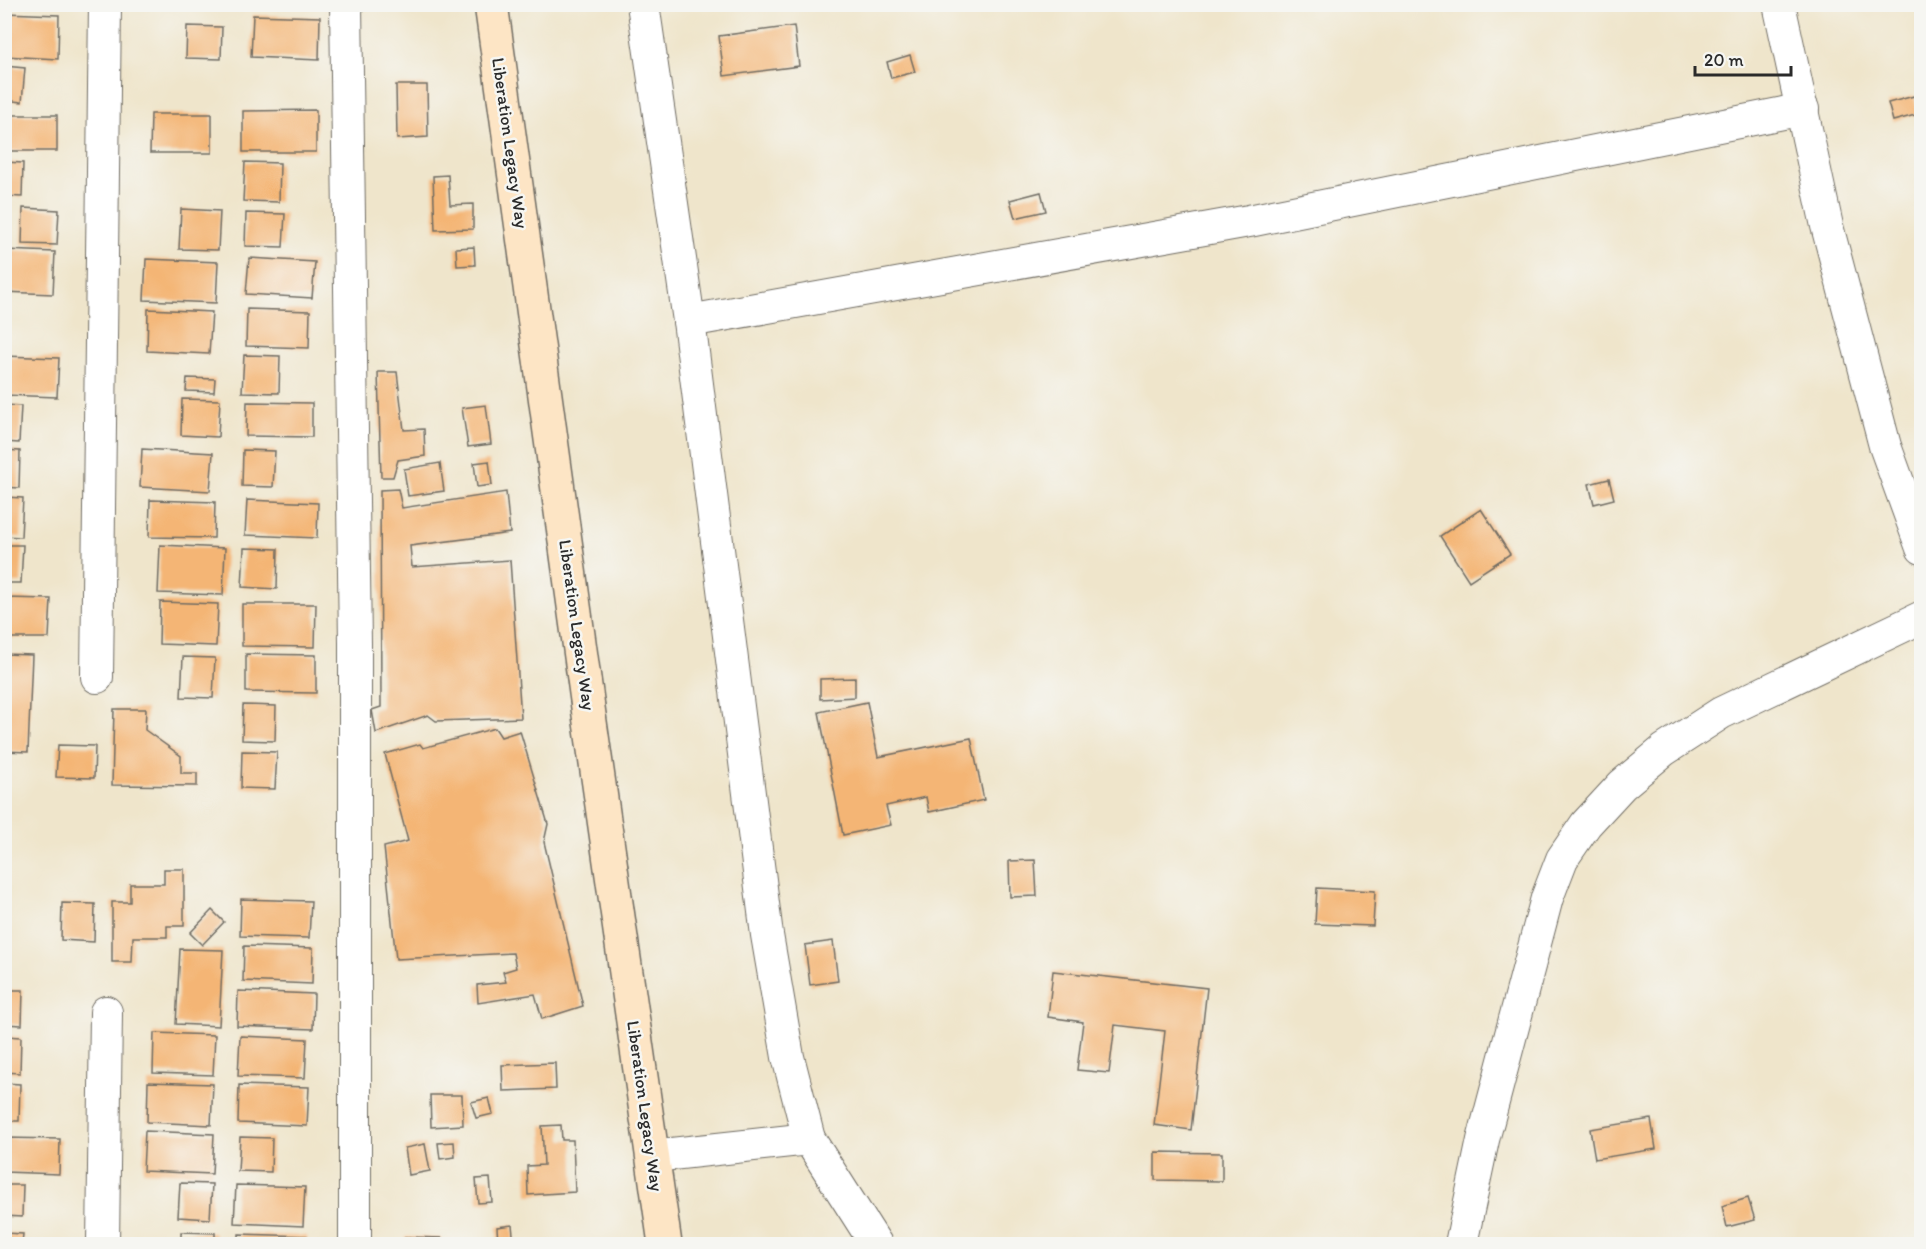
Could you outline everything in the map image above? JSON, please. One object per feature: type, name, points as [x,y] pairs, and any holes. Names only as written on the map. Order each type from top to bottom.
[{"type":"main road","name":"Liberation Legacy Way","points":[[491,4],[665,1245]]},
{"type":"street","points":[[97,676],[105,4]]},
{"type":"street","points":[[346,4],[355,643],[355,1245]]},
{"type":"street","points":[[644,4],[689,321],[767,935],[788,1057],[809,1139],[876,1245]]},
{"type":"street","points":[[1779,4],[1827,226],[1885,446],[1922,548]]},
{"type":"street","points":[[689,321],[1250,221],[1803,109]]},
{"type":"street","points":[[1461,1245],[1483,1140],[1546,898],[1562,859],[1586,824],[1630,778],[1664,750],[1721,713],[1922,617]]},
{"type":"street","points":[[103,1245],[106,1012]]},
{"type":"street","points":[[653,1156],[809,1139]]},
{"type":"building","points":[[178,4],[219,4],[219,10],[177,8]]},
{"type":"building","points":[[4,13],[59,15],[58,59],[4,56]]},
{"type":"building","points":[[253,15],[320,17],[319,60],[251,57]]},
{"type":"building","points":[[187,26],[222,27],[221,59],[186,58]]},
{"type":"building","points":[[794,26],[799,66],[724,76],[719,36]]},
{"type":"building","points":[[910,55],[915,72],[891,78],[887,62]]},
{"type":"building","points":[[4,66],[25,68],[22,102],[4,100]]},
{"type":"building","points":[[396,85],[427,85],[428,137],[397,139]]},
{"type":"building","points":[[1914,96],[1919,114],[1893,121],[1888,103]]},
{"type":"building","points":[[316,110],[316,152],[243,152],[243,111]]},
{"type":"building","points":[[151,114],[212,114],[212,153],[150,153]]},
{"type":"building","points":[[4,115],[57,115],[57,151],[4,151]]},
{"type":"building","points":[[4,162],[23,163],[22,197],[4,196]]},
{"type":"building","points":[[245,162],[280,163],[279,202],[243,201]]},
{"type":"building","points":[[448,175],[450,205],[473,204],[473,229],[435,230],[433,176]]},
{"type":"building","points":[[1041,192],[1046,211],[1015,218],[1010,200]]},
{"type":"building","points":[[23,208],[59,210],[57,245],[22,244]]},
{"type":"building","points":[[181,209],[220,211],[218,250],[179,249]]},
{"type":"building","points":[[246,213],[285,214],[283,247],[245,246]]},
{"type":"building","points":[[474,247],[475,265],[457,266],[456,248]]},
{"type":"building","points":[[4,250],[55,252],[53,294],[4,292]]},
{"type":"building","points":[[249,258],[315,262],[312,298],[246,294]]},
{"type":"building","points":[[146,259],[218,262],[216,303],[144,300]]},
{"type":"building","points":[[148,309],[212,312],[209,354],[147,351]]},
{"type":"building","points":[[247,309],[310,311],[309,348],[246,346]]},
{"type":"building","points":[[244,355],[280,356],[279,393],[242,392]]},
{"type":"building","points":[[4,356],[59,358],[57,397],[4,395]]},
{"type":"building","points":[[378,372],[397,372],[404,430],[424,429],[425,456],[398,460],[393,477],[381,477]]},
{"type":"building","points":[[187,378],[215,379],[214,392],[186,391]]},
{"type":"building","points":[[182,399],[220,400],[218,437],[181,435]]},
{"type":"building","points":[[247,402],[312,403],[312,437],[246,436]]},
{"type":"building","points":[[4,405],[21,406],[19,443],[4,442]]},
{"type":"building","points":[[486,405],[491,444],[468,447],[462,408]]},
{"type":"building","points":[[142,449],[213,453],[210,491],[140,487]]},
{"type":"building","points":[[4,450],[20,451],[19,488],[4,487]]},
{"type":"building","points":[[243,450],[275,451],[273,487],[242,486]]},
{"type":"building","points":[[489,461],[492,485],[477,487],[474,463]]},
{"type":"building","points":[[440,463],[444,491],[408,496],[404,469]]},
{"type":"building","points":[[1609,479],[1614,499],[1594,504],[1589,484]]},
{"type":"building","points":[[398,489],[402,508],[506,492],[510,533],[410,546],[412,567],[510,560],[521,718],[436,721],[428,715],[376,733],[372,710],[381,707],[380,490]]},
{"type":"building","points":[[4,497],[23,498],[21,537],[4,536]]},
{"type":"building","points":[[150,500],[215,502],[214,538],[149,537]]},
{"type":"building","points":[[247,500],[318,503],[317,538],[245,535]]},
{"type":"building","points":[[1481,509],[1510,554],[1469,581],[1440,536]]},
{"type":"building","points":[[4,545],[23,545],[21,583],[4,583]]},
{"type":"building","points":[[160,545],[225,548],[223,595],[158,593]]},
{"type":"building","points":[[244,548],[278,549],[277,589],[242,587]]},
{"type":"building","points":[[4,598],[51,599],[49,638],[4,638]]},
{"type":"building","points":[[160,602],[218,604],[216,646],[159,644]]},
{"type":"building","points":[[242,604],[316,604],[315,647],[242,646]]},
{"type":"building","points":[[4,654],[32,655],[28,752],[4,751]]},
{"type":"building","points":[[246,654],[316,655],[316,693],[246,692]]},
{"type":"building","points":[[183,657],[215,658],[213,698],[181,697]]},
{"type":"building","points":[[855,678],[855,697],[820,699],[820,679]]},
{"type":"building","points":[[867,702],[878,757],[971,738],[984,800],[929,812],[926,797],[886,806],[891,825],[843,835],[819,712]]},
{"type":"building","points":[[243,705],[276,706],[275,741],[242,740]]},
{"type":"building","points":[[114,709],[146,709],[145,730],[181,756],[181,773],[197,773],[197,786],[112,785]]},
{"type":"building","points":[[495,728],[501,737],[520,731],[548,824],[544,842],[583,1006],[542,1019],[535,994],[478,1003],[477,985],[506,982],[503,972],[516,968],[513,953],[396,959],[384,847],[408,841],[385,754],[420,744],[423,748]]},
{"type":"building","points":[[58,745],[95,746],[94,778],[56,777]]},
{"type":"building","points":[[242,751],[277,752],[275,789],[241,788]]},
{"type":"building","points":[[1035,860],[1037,896],[1010,897],[1009,861]]},
{"type":"building","points":[[164,869],[184,869],[184,926],[167,926],[167,937],[133,937],[132,962],[112,962],[112,902],[130,902],[130,884],[164,884]]},
{"type":"building","points":[[1317,888],[1375,891],[1373,926],[1315,924]]},
{"type":"building","points":[[241,899],[311,901],[309,938],[240,936]]},
{"type":"building","points":[[62,903],[95,904],[94,942],[61,940]]},
{"type":"building","points":[[212,910],[224,922],[202,945],[190,933]]},
{"type":"building","points":[[833,941],[838,981],[810,985],[805,945]]},
{"type":"building","points":[[244,946],[313,948],[312,984],[243,981]]},
{"type":"building","points":[[180,949],[223,950],[219,1026],[176,1024]]},
{"type":"building","points":[[1053,971],[1207,988],[1191,1130],[1154,1125],[1165,1031],[1115,1025],[1109,1073],[1077,1070],[1083,1022],[1048,1017]]},
{"type":"building","points":[[4,990],[23,990],[22,1025],[4,1024]]},
{"type":"building","points":[[238,991],[314,994],[313,1029],[237,1026]]},
{"type":"building","points":[[154,1033],[215,1035],[213,1075],[153,1073]]},
{"type":"building","points":[[4,1036],[21,1037],[20,1073],[4,1072]]},
{"type":"building","points":[[240,1036],[307,1039],[305,1078],[238,1076]]},
{"type":"building","points":[[555,1063],[556,1089],[503,1091],[502,1065]]},
{"type":"building","points":[[148,1082],[213,1084],[211,1125],[147,1122]]},
{"type":"building","points":[[4,1083],[20,1084],[19,1121],[4,1121]]},
{"type":"building","points":[[239,1085],[309,1087],[307,1126],[238,1123]]},
{"type":"building","points":[[430,1095],[462,1095],[463,1125],[431,1127]]},
{"type":"building","points":[[489,1098],[493,1114],[476,1118],[471,1102]]},
{"type":"building","points":[[1651,1119],[1656,1149],[1595,1159],[1590,1129]]},
{"type":"building","points":[[561,1125],[562,1140],[573,1140],[575,1192],[528,1195],[527,1166],[544,1165],[542,1126]]},
{"type":"building","points":[[145,1131],[214,1134],[212,1174],[143,1171]]},
{"type":"building","points":[[240,1137],[272,1138],[271,1172],[238,1171]]},
{"type":"building","points":[[4,1138],[60,1139],[59,1174],[4,1172]]},
{"type":"building","points":[[454,1142],[455,1157],[440,1159],[438,1143]]},
{"type":"building","points":[[425,1144],[430,1171],[409,1175],[405,1148]]},
{"type":"building","points":[[1155,1152],[1222,1153],[1222,1181],[1155,1180]]},
{"type":"building","points":[[490,1178],[492,1202],[478,1203],[476,1179]]},
{"type":"building","points":[[180,1183],[212,1184],[210,1219],[178,1217]]},
{"type":"building","points":[[4,1185],[23,1185],[22,1217],[4,1216]]},
{"type":"building","points":[[236,1185],[305,1187],[303,1226],[234,1223]]},
{"type":"building","points":[[1748,1198],[1755,1220],[1727,1227],[1722,1206]]},
{"type":"building","points":[[512,1225],[514,1244],[498,1244],[497,1227]]},
{"type":"building","points":[[181,1232],[215,1233],[215,1244],[181,1244]]},
{"type":"building","points":[[5,1233],[23,1234],[22,1244],[5,1244]]},
{"type":"building","points":[[239,1234],[307,1236],[307,1244],[239,1244]]},
{"type":"building","points":[[405,1237],[442,1238],[442,1244],[405,1244]]}]
